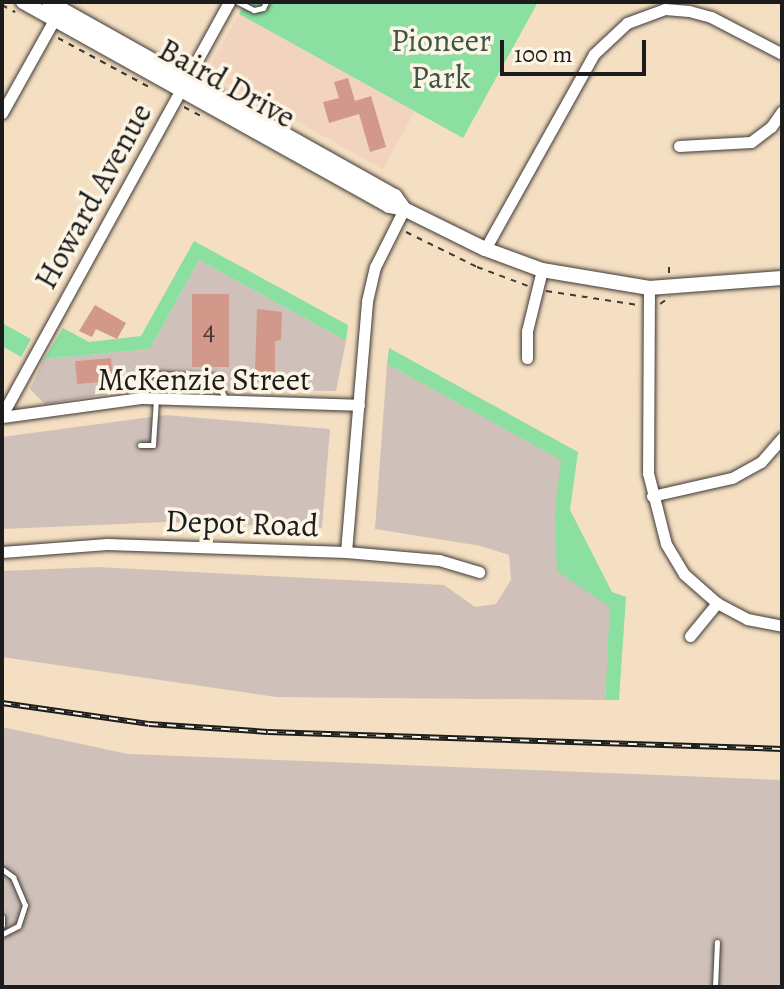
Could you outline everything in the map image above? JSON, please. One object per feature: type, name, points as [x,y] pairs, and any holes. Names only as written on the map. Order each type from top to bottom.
[{"type":"street","name":"Baird Drive","points":[[23,2],[57,8],[389,206],[404,209],[485,249],[542,270],[649,288],[782,278]]},
{"type":"street","name":"Howard Avenue","points":[[2,416],[229,2]]},
{"type":"street","points":[[2,113],[57,8]]},
{"type":"street","points":[[485,249],[594,54],[609,36],[645,8],[711,17],[782,54]]},
{"type":"street","points":[[679,146],[751,142],[771,127],[782,111]]},
{"type":"street","points":[[346,552],[370,282],[404,209]]},
{"type":"street","points":[[527,358],[527,331],[542,270]]},
{"type":"street","points":[[649,288],[648,473],[666,544],[684,574],[717,603],[747,619],[782,626]]},
{"type":"street","name":"McKenzie Street","points":[[2,416],[141,398],[359,405]]},
{"type":"street","points":[[652,496],[732,478],[761,462],[782,438]]},
{"type":"street","name":"Depot Road","points":[[2,552],[107,544],[346,552],[439,560],[479,572]]},
{"type":"street","points":[[690,636],[717,603]]},
{"type":"lane","points":[[238,2],[254,10],[263,8],[266,2]]},
{"type":"lane","points":[[141,398],[148,374],[215,377],[226,400]]},
{"type":"lane","points":[[140,445],[153,445],[156,398]]},
{"type":"lane","points":[[2,869],[13,877],[25,905],[18,926],[2,934]]},
{"type":"lane","points":[[2,917],[2,925]]},
{"type":"lane","points":[[715,987],[717,942]]},
{"type":"shaded area","points":[[239,14],[415,111],[383,169],[207,72]]},
{"type":"shaded area","points":[[199,260],[346,341],[336,391],[144,388],[45,404],[30,389],[44,359],[150,349]]},
{"type":"shaded area","points":[[387,364],[562,460],[555,509],[611,606],[605,700],[276,697],[2,657],[2,571],[97,567],[444,585],[475,607],[496,604],[511,580],[509,555],[481,546],[375,529]]},
{"type":"shaded area","points":[[166,415],[330,429],[322,528],[167,522],[2,529],[2,437]]},
{"type":"shaded area","points":[[2,727],[128,754],[782,780],[782,987],[2,987]]},
{"type":"green space","name":"Pioneer Park","points":[[246,2],[538,2],[463,138],[239,14]]},
{"type":"green space","points":[[194,241],[348,325],[346,341],[199,260],[150,349],[44,359],[63,328],[89,342],[141,336]]},
{"type":"green space","points":[[2,323],[31,339],[21,357],[2,346]]},
{"type":"green space","points":[[389,348],[578,452],[570,510],[612,592],[626,597],[619,700],[605,700],[610,607],[557,571],[555,509],[561,460],[387,364]]},
{"type":"building","points":[[348,78],[355,101],[371,96],[386,147],[370,152],[359,114],[329,123],[323,102],[339,98],[334,82]]},
{"type":"building","points":[[192,294],[229,294],[229,367],[192,367]]},
{"type":"building","points":[[95,305],[126,323],[117,339],[96,329],[92,337],[79,331]]},
{"type":"building","points":[[257,309],[282,312],[281,340],[275,341],[275,373],[255,372]]},
{"type":"building","points":[[111,358],[113,381],[77,384],[75,361]]},
{"type":"railway","points":[[2,703],[149,724],[268,732],[782,749]]}]
